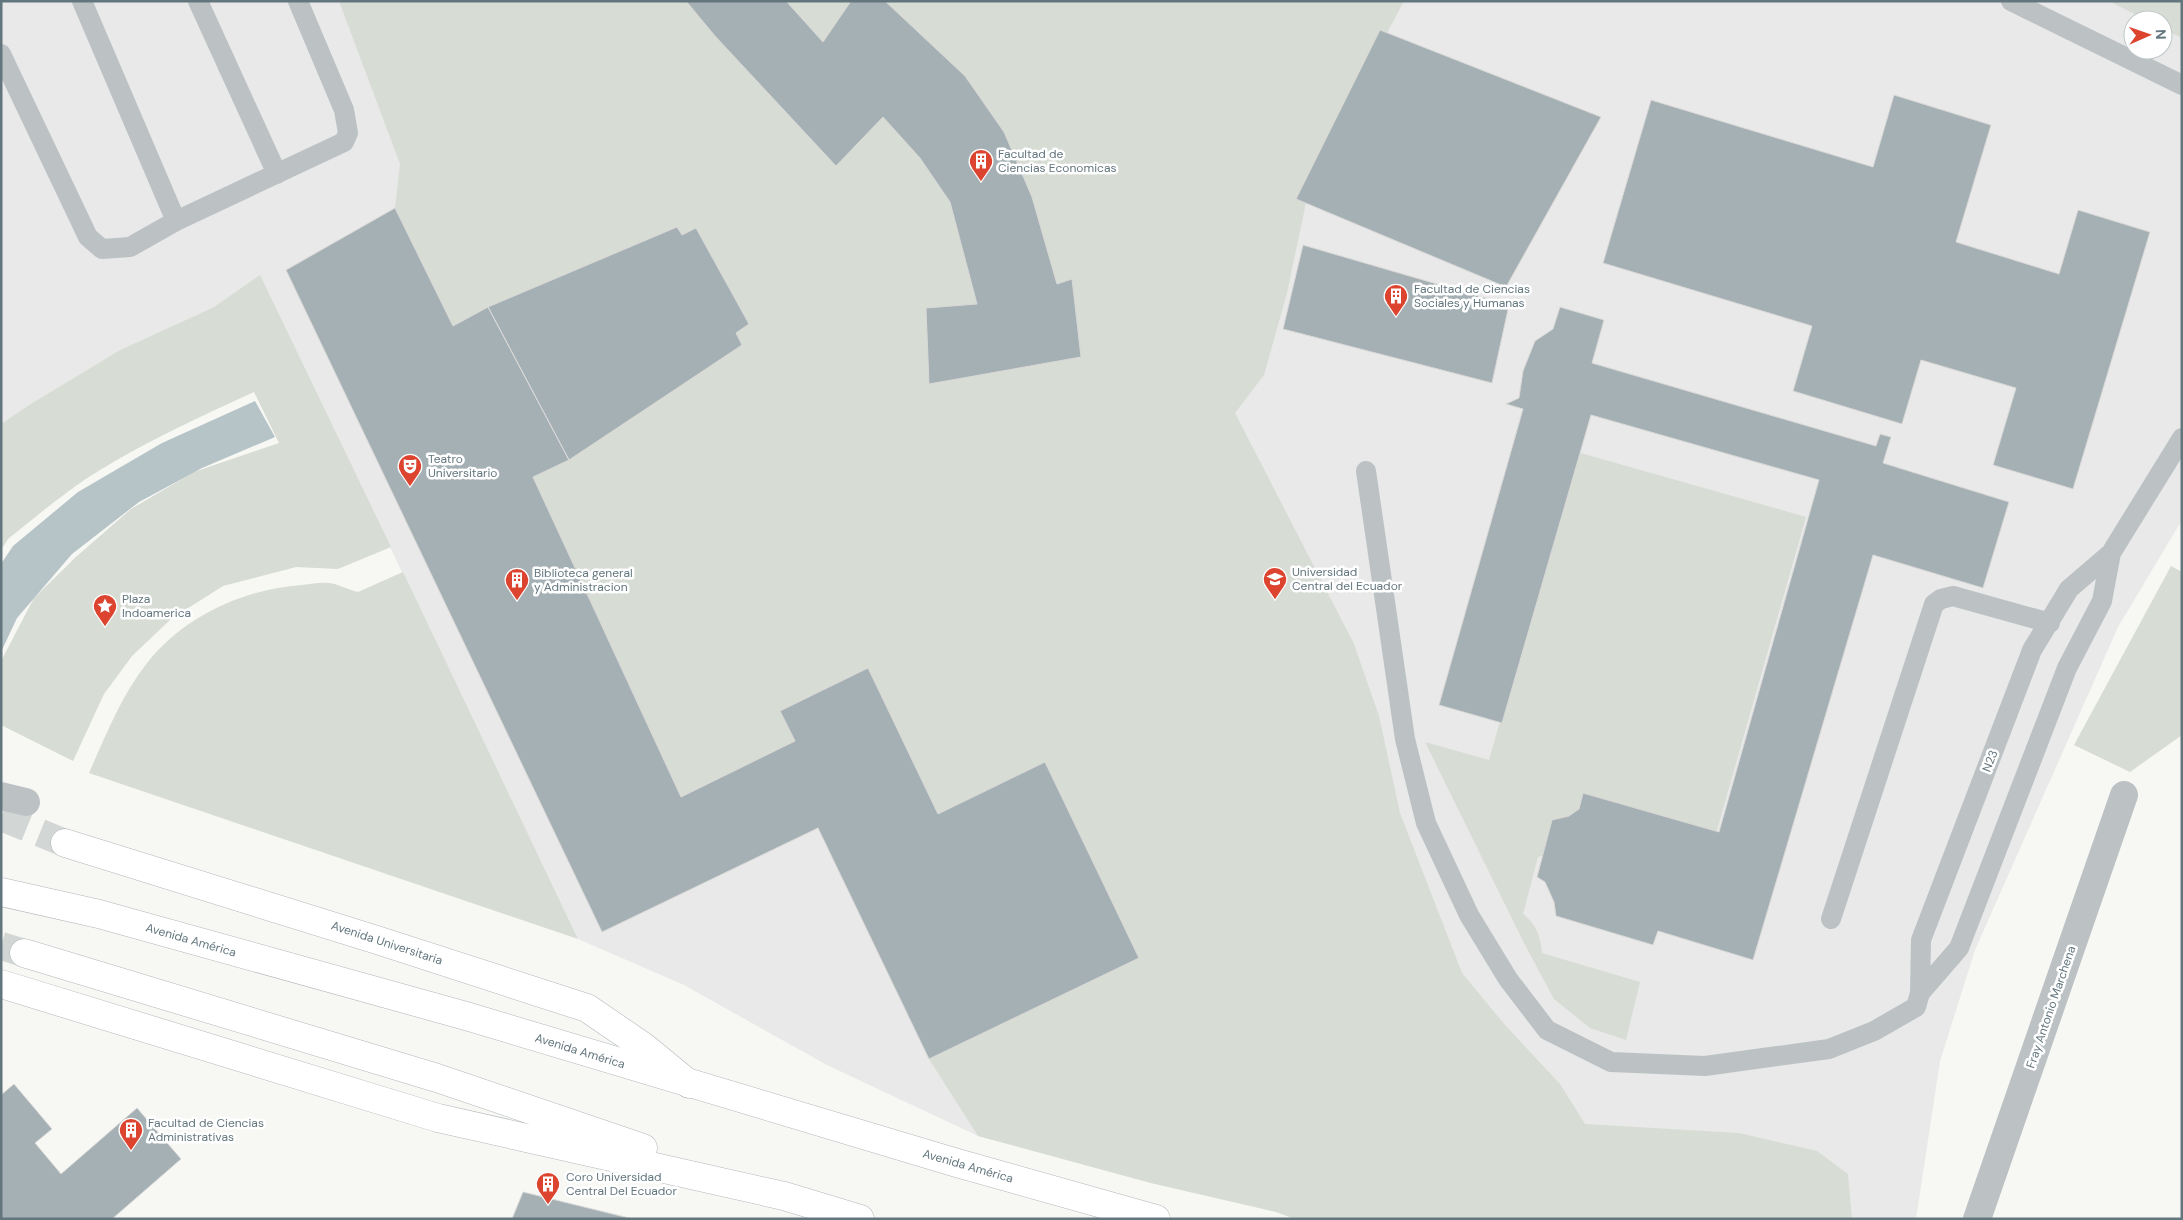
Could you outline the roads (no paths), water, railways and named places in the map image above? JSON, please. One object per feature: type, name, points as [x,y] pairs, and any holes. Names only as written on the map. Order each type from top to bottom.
[{"type":"main road","name":"Avenida Universitaria","points":[[65,844],[377,940],[587,1008],[644,1047],[689,1084]]},
{"type":"main road","name":"Avenida América","points":[[1,892],[99,914],[447,1011],[957,1163],[1156,1219]]},
{"type":"main road","points":[[24,953],[437,1078],[784,1196],[860,1219]]},
{"type":"main road","points":[[1,984],[438,1118],[784,1196]]},
{"type":"street","name":"Fray Antonio Marchena","points":[[1977,1219],[2124,796]]},
{"type":"lane","points":[[82,1],[176,221]]},
{"type":"lane","points":[[198,1],[276,174]]},
{"type":"lane","points":[[1,54],[88,237],[102,249],[130,247],[176,221],[344,142],[348,133],[344,110],[298,1]]},
{"type":"lane","points":[[2011,1],[2182,85]]},
{"type":"lane","name":"N23","points":[[1366,471],[1405,739],[1426,822],[1469,915],[1508,979],[1547,1030],[1611,1062],[1705,1066],[1829,1049],[1874,1031],[1916,1007],[1920,993],[1921,940],[2032,650],[2069,589],[2111,553],[2175,461],[2182,438]]},
{"type":"lane","name":"N23","points":[[1920,993],[1959,948],[2067,668],[2102,601],[2111,553]]},
{"type":"lane","points":[[1832,919],[1934,604],[1941,599],[1953,596],[2050,622]]},
{"type":"tunnel","points":[[1,817],[65,843]]},
{"type":"tunnel","points":[[1,946],[24,953]]},
{"type":"place","name":"Facultad de Ciencias Economicas","points":[[981,182]]},
{"type":"place","name":"Facultad de Ciencias Sociales y Humanas","points":[[1396,317]]},
{"type":"place","name":"Teatro Universitario","points":[[410,487]]},
{"type":"place","name":"Universidad Central del Ecuador","points":[[1275,600]]},
{"type":"place","name":"Biblioteca general y Administracion","points":[[517,601]]},
{"type":"place","name":"Plaza Indoamerica","points":[[105,627]]},
{"type":"place","name":"Facultad de Ciencias Administrativas","points":[[131,1151]]},
{"type":"place","name":"Coro Universidad Central Del Ecuador","points":[[548,1205]]}]
